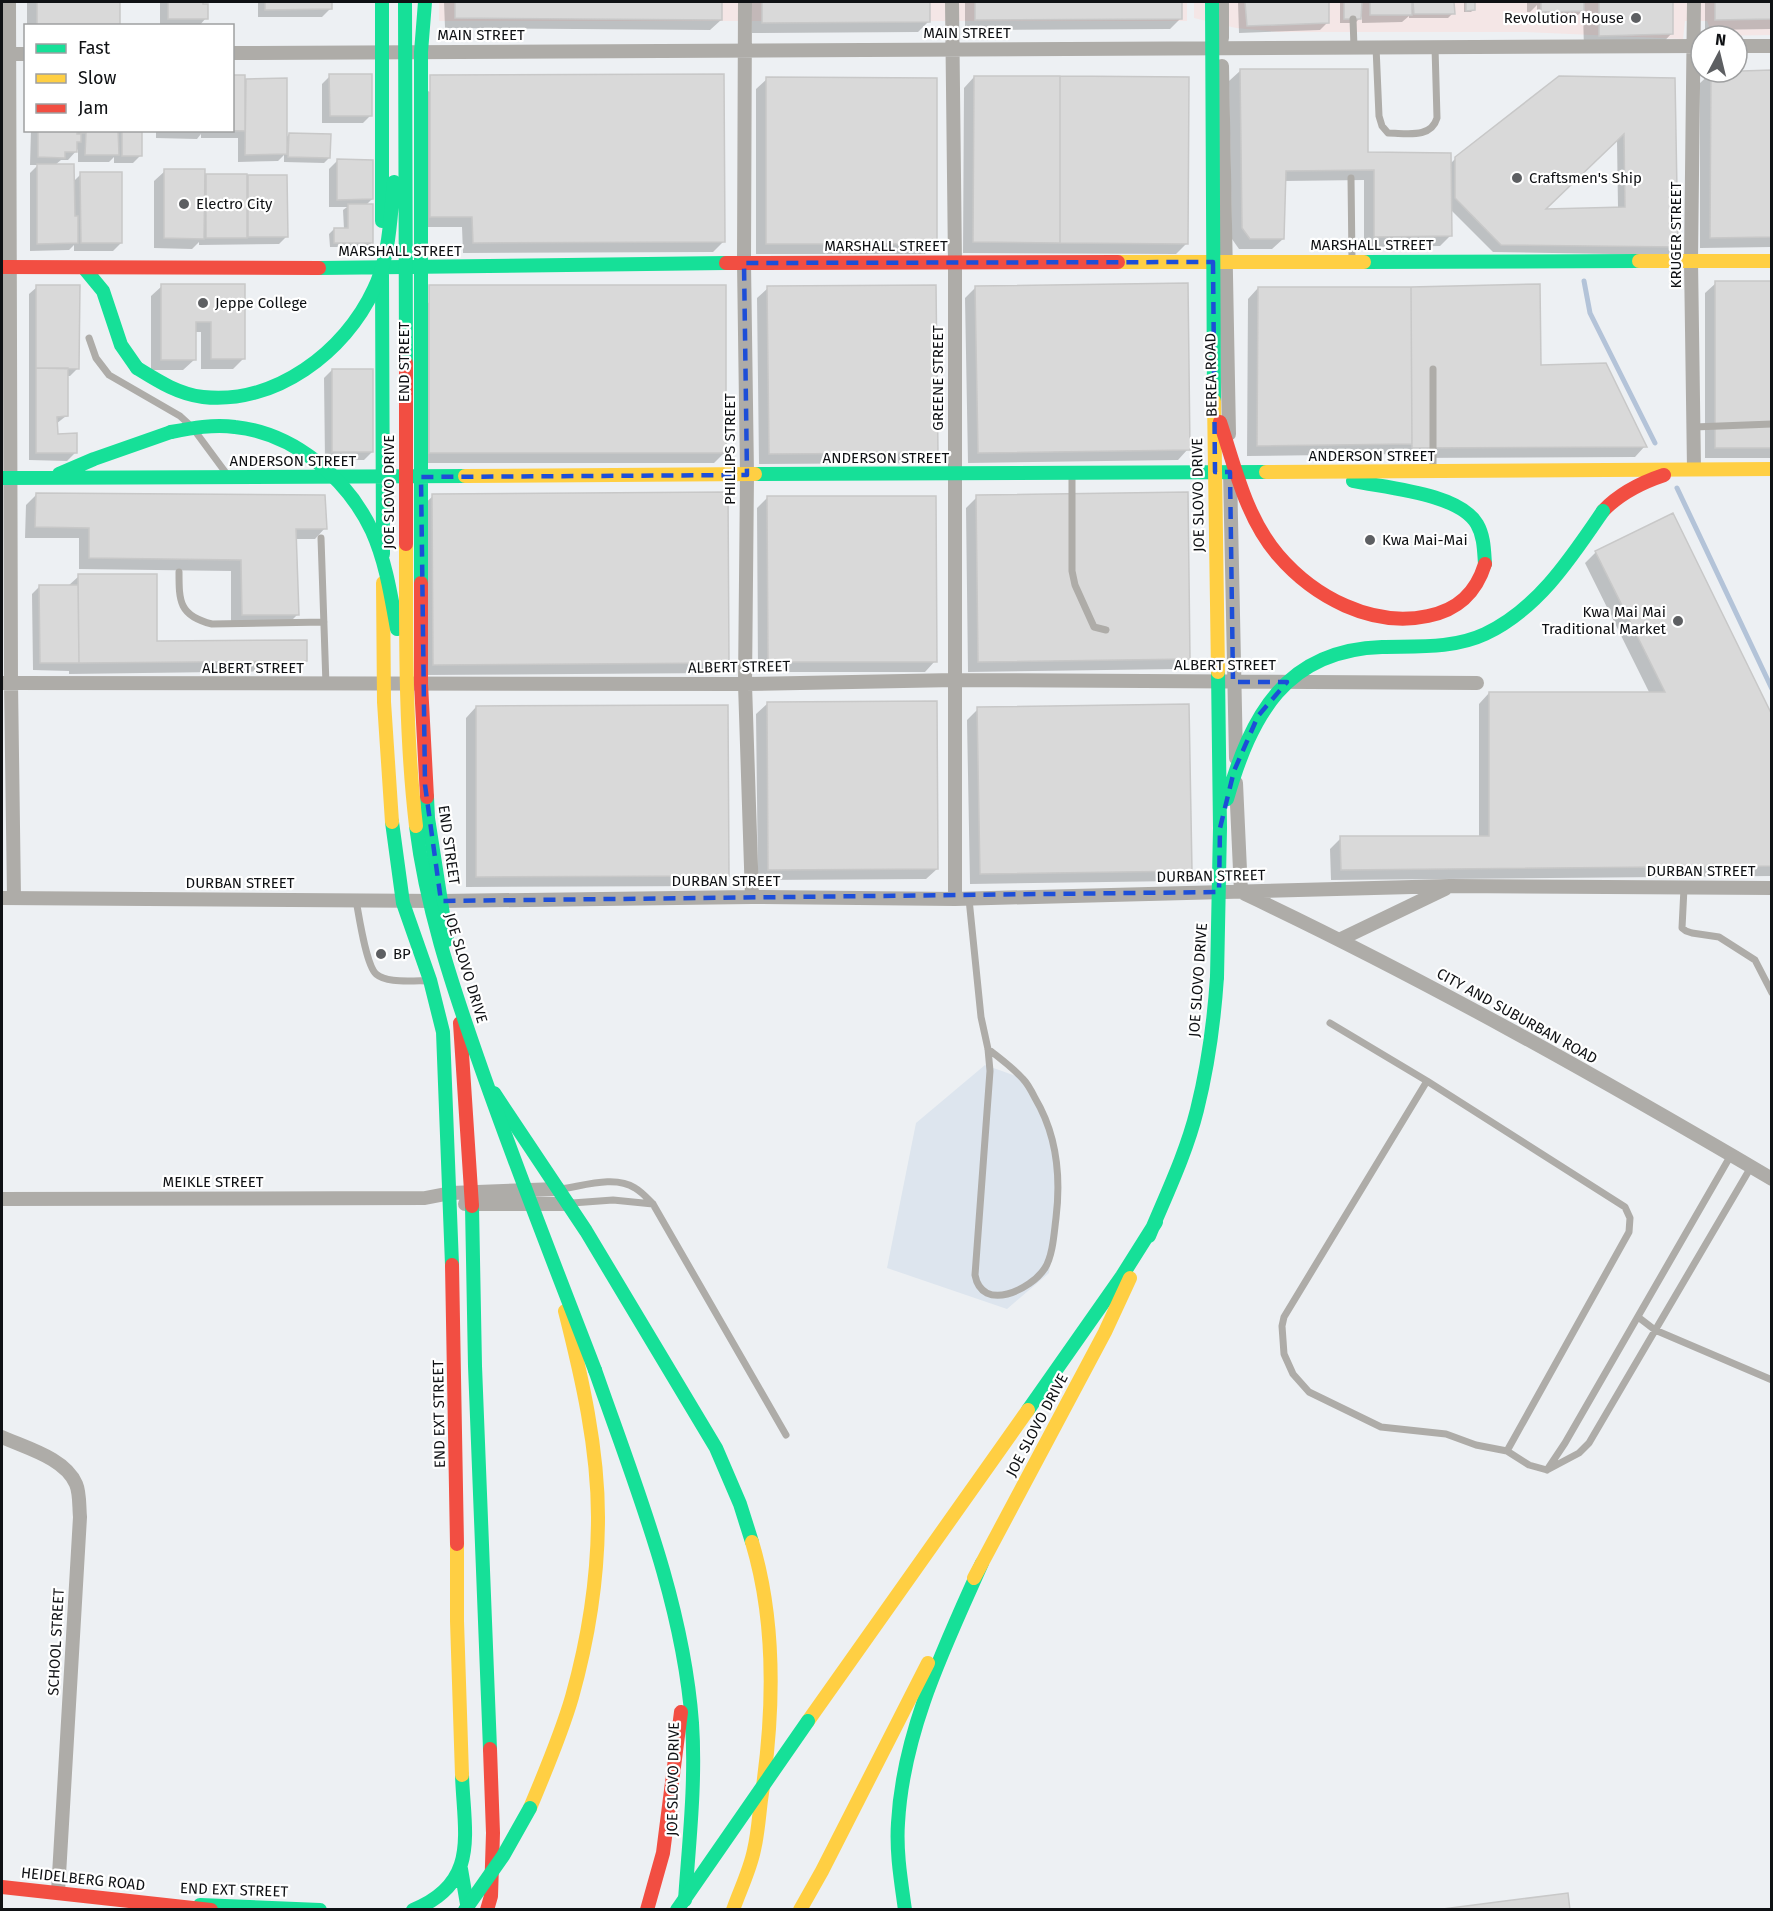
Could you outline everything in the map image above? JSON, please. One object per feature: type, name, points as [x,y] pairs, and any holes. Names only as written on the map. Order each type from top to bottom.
[{"type":"main road","name":"END STREET","points":[[382,2],[383,685],[388,801],[402,901]]},
{"type":"main road","name":"JOE SLOVO DRIVE","points":[[405,2],[406,689],[411,783],[421,868],[448,972],[656,1541],[680,1636],[692,1723],[693,1781],[684,1910]]},
{"type":"main road","name":"END STREET","points":[[424,2],[421,52],[420,268],[421,684],[428,818],[441,901]]},
{"type":"main road","name":"JOE SLOVO DRIVE","points":[[822,1871],[921,1676],[1105,1332],[1156,1222],[1180,1163],[1197,1111],[1214,1024],[1220,828],[1214,401],[1212,2]]},
{"type":"main road","points":[[84,268],[103,291],[121,345],[137,368],[151,380],[186,395],[208,398],[232,397],[262,391],[285,383],[308,369],[331,349],[365,306],[374,290],[382,265],[405,96]]},
{"type":"main road","name":"MARSHALL STREET","points":[[6,266],[420,268],[744,263],[1772,261]]},
{"type":"main road","points":[[1214,401],[1248,506],[1263,534],[1278,555],[1321,592],[1347,606],[1376,616],[1402,619],[1429,617],[1461,604],[1474,591],[1481,579],[1485,564],[1485,546],[1475,520],[1462,508],[1438,499],[1317,473]]},
{"type":"main road","points":[[51,478],[94,459],[171,432],[212,427],[244,428],[295,448],[313,458],[340,483],[358,506],[372,531],[387,574],[406,689]]},
{"type":"main road","points":[[1220,828],[1244,741],[1274,694],[1288,682],[1327,657],[1349,651],[1377,647],[1438,646],[1483,635],[1506,623],[1533,603],[1613,499],[1634,485],[1679,469]]},
{"type":"main road","name":"ANDERSON STREET","points":[[6,478],[1772,470]]},
{"type":"main road","name":"END EXT STREET","points":[[402,901],[431,981],[442,1020],[445,1046],[456,1416],[457,1621],[465,1849],[461,1869],[445,1892],[431,1902],[413,1910]]},
{"type":"main road","points":[[441,901],[464,1048],[472,1198],[475,1366],[494,1833],[491,1896],[487,1910]]},
{"type":"main road","points":[[464,1048],[568,1204],[717,1448],[740,1503],[758,1562],[766,1606],[772,1698],[768,1755],[753,1851],[733,1910]]},
{"type":"main road","points":[[677,1910],[1043,1390],[1122,1276],[1156,1222]]},
{"type":"main road","points":[[467,1910],[503,1856],[530,1808],[555,1748],[576,1681],[591,1605],[596,1551],[597,1496],[587,1412],[576,1352],[545,1237]]},
{"type":"main road","points":[[905,1910],[898,1824],[902,1780],[911,1737],[927,1692],[982,1563]]},
{"type":"main road","points":[[648,1910],[663,1853],[685,1675]]},
{"type":"main road","points":[[461,1869],[467,1910]]},
{"type":"main road","points":[[800,1910],[822,1871]]},
{"type":"main road","points":[[807,1910],[822,1871]]},
{"type":"main road","name":"HEIDELBERG ROAD","points":[[2,1887],[161,1904]]},
{"type":"main road","name":"END EXT STREET","points":[[161,1904],[211,1910]]},
{"type":"main road","name":"END EXT STREET","points":[[161,1904],[320,1910]]},
{"type":"street","points":[[8,898],[5,54],[9,2]]},
{"type":"street","name":"PHILLIPS STREET","points":[[745,2],[744,263],[747,475],[745,684],[752,897]]},
{"type":"street","name":"GREENE STREET","points":[[952,2],[955,262],[955,680],[962,899]]},
{"type":"street","name":"BEREA ROAD","points":[[1222,2],[1233,682],[1240,892]]},
{"type":"street","name":"KRUGER STREET","points":[[1694,2],[1696,24]]},
{"type":"street","name":"MAIN STREET","points":[[234,52],[1689,46]]},
{"type":"street","points":[[1749,46],[1772,46]]},
{"type":"street","points":[[5,54],[24,54]]},
{"type":"street","name":"KRUGER STREET","points":[[1694,469],[1691,260],[1697,84]]},
{"type":"street","name":"ALBERT STREET","points":[[6,683],[745,684],[955,680],[1477,683]]},
{"type":"street","name":"DURBAN STREET","points":[[1341,939],[1450,886]]},
{"type":"street","name":"DURBAN STREET","points":[[8,898],[402,901],[752,897],[962,899],[1450,886],[1772,888]]},
{"type":"street","name":"CITY AND SUBURBAN ROAD","points":[[1240,892],[1341,939],[1595,1077],[1772,1179]]},
{"type":"street","points":[[472,1198],[558,1189]]},
{"type":"street","points":[[472,1198],[568,1204]]},
{"type":"street","name":"MEIKLE STREET","points":[[2,1199],[472,1198]]},
{"type":"street","name":"SCHOOL STREET","points":[[2,1437],[60,1463],[68,1470],[77,1486],[80,1517],[58,1892]]},
{"type":"lane","points":[[1353,19],[1354,47]]},
{"type":"lane","points":[[1376,47],[1379,116],[1382,126],[1388,133],[1426,132],[1435,127],[1437,118],[1435,47]]},
{"type":"lane","points":[[1351,178],[1352,262]]},
{"type":"lane","points":[[89,338],[102,368],[135,391],[180,416],[192,427],[229,477]]},
{"type":"lane","points":[[1433,471],[1434,369]]},
{"type":"lane","points":[[1694,427],[1772,424]]},
{"type":"lane","points":[[1072,473],[1072,571],[1075,585],[1094,627],[1106,630]]},
{"type":"lane","points":[[321,538],[326,685]]},
{"type":"lane","points":[[179,572],[179,597],[182,606],[199,621],[212,624],[324,622]]},
{"type":"lane","points":[[1684,888],[1682,928],[1692,933],[1719,937],[1755,960],[1772,993]]},
{"type":"lane","points":[[962,899],[988,1049],[989,1096],[975,1275],[976,1284],[981,1290],[994,1296],[1017,1291],[1033,1282],[1046,1266],[1054,1236],[1059,1194],[1054,1144],[1044,1114],[1024,1079],[988,1049]]},
{"type":"lane","points":[[356,900],[370,966],[377,975],[392,980],[431,981]]},
{"type":"lane","points":[[1330,1023],[1427,1081],[1624,1207],[1629,1213],[1629,1232],[1507,1451]]},
{"type":"lane","points":[[1427,1081],[1284,1317],[1282,1326],[1284,1354],[1293,1374],[1309,1392],[1381,1427],[1446,1434],[1507,1451],[1529,1465],[1547,1470],[1580,1453],[1751,1167]]},
{"type":"lane","points":[[1547,1470],[1565,1443],[1731,1155]]},
{"type":"lane","points":[[558,1189],[607,1182],[623,1184],[634,1187],[653,1204],[786,1435]]},
{"type":"lane","points":[[568,1204],[612,1200],[653,1204]]},
{"type":"lane","points":[[1638,1317],[1655,1330],[1772,1380]]},
{"type":"highlighted area","points":[[1213,262],[1215,472],[1230,472],[1233,682],[1287,682],[1258,716],[1234,771],[1220,828],[1219,892],[441,901],[425,785],[421,477],[747,475],[744,263]]},
{"type":"shaded area","points":[[439,2],[1187,2],[1187,21],[439,21]]},
{"type":"shaded area","points":[[1194,2],[1771,2],[1771,35],[1749,35],[1749,24],[1708,24],[1707,21],[1685,21],[1683,39],[1525,32],[1279,32],[1236,28],[1194,18]]},
{"type":"shaded area","points":[[985,1065],[1024,1079],[1054,1144],[1059,1194],[1049,1273],[1007,1309],[887,1268],[916,1123]]},
{"type":"building","points":[[37,2],[120,2],[120,24],[37,24]]},
{"type":"building","points":[[168,2],[208,4],[208,19],[168,19]]},
{"type":"building","points":[[265,2],[332,2],[332,9],[265,10]]},
{"type":"building","points":[[455,2],[722,2],[722,20],[455,18]]},
{"type":"building","points":[[762,2],[930,2],[930,22],[762,23]]},
{"type":"building","points":[[975,2],[1182,2],[1182,19],[975,20]]},
{"type":"building","points":[[1245,2],[1329,2],[1329,23],[1247,26]]},
{"type":"building","points":[[1344,2],[1362,2],[1361,19],[1344,19]]},
{"type":"building","points":[[1370,2],[1412,2],[1412,15],[1370,15]]},
{"type":"building","points":[[1413,2],[1454,2],[1455,14],[1414,14]]},
{"type":"building","points":[[1466,2],[1475,2],[1475,10],[1466,11]]},
{"type":"building","points":[[1541,2],[1584,2],[1584,11],[1541,12]]},
{"type":"building","name":"Revolution House","points":[[1599,2],[1673,2],[1673,34],[1599,36]]},
{"type":"building","points":[[1715,2],[1772,2],[1772,19],[1715,20]]},
{"type":"building","points":[[1240,69],[1368,69],[1368,152],[1451,153],[1452,236],[1374,237],[1374,170],[1286,171],[1284,239],[1250,239],[1242,228]]},
{"type":"building","points":[[1772,70],[1772,237],[1710,238],[1711,84],[1749,84],[1749,71]]},
{"type":"building","points":[[329,74],[372,74],[372,116],[330,116]]},
{"type":"building","points":[[724,74],[725,242],[473,243],[472,217],[430,217],[430,75]]},
{"type":"building","points":[[234,75],[245,75],[245,131],[234,131]]},
{"type":"building","points":[[974,76],[1060,76],[1060,243],[973,242]]},
{"type":"building","points":[[1060,76],[1189,77],[1188,244],[1060,243]]},
{"type":"building","name":"Craftsmen's Ship","points":[[1559,76],[1675,78],[1678,247],[1501,245],[1455,198],[1455,157]],"holes":[[[1624,134],[1625,207],[1546,209]]]},
{"type":"building","points":[[766,77],[937,78],[937,244],[766,244]]},
{"type":"building","points":[[287,78],[287,154],[245,155],[246,79]]},
{"type":"building","points":[[38,132],[77,132],[81,134],[81,142],[77,142],[77,152],[65,152],[65,158],[38,157]]},
{"type":"building","points":[[118,132],[119,155],[85,155],[86,133],[81,133]]},
{"type":"building","points":[[122,132],[142,132],[142,156],[122,156]]},
{"type":"building","points":[[289,133],[331,134],[330,158],[288,157]]},
{"type":"building","points":[[337,159],[373,160],[373,199],[337,200]]},
{"type":"building","points":[[37,164],[74,164],[78,243],[37,244]]},
{"type":"building","name":"Electro City","points":[[164,169],[205,169],[204,239],[164,238]]},
{"type":"building","points":[[80,172],[122,172],[122,243],[81,243]]},
{"type":"building","points":[[206,174],[247,174],[247,238],[206,238]]},
{"type":"building","points":[[248,175],[287,175],[288,237],[248,237]]},
{"type":"building","points":[[348,204],[373,204],[373,243],[334,243],[334,228],[348,228]]},
{"type":"building","points":[[1715,281],[1772,281],[1772,448],[1715,448]]},
{"type":"building","points":[[1188,283],[1190,450],[978,453],[975,286]]},
{"type":"building","name":"Jeppe College","points":[[161,284],[245,284],[245,359],[211,359],[211,322],[196,322],[196,360],[161,360]]},
{"type":"building","points":[[1540,284],[1541,365],[1606,363],[1647,447],[1412,448],[1411,287]]},
{"type":"building","points":[[36,285],[80,285],[79,369],[36,368]]},
{"type":"building","points":[[429,285],[726,285],[726,453],[429,453]]},
{"type":"building","points":[[936,285],[938,453],[769,454],[767,286]]},
{"type":"building","points":[[1258,287],[1411,287],[1412,444],[1257,446]]},
{"type":"building","points":[[36,368],[68,368],[68,416],[57,417],[58,434],[77,433],[77,453],[36,453]]},
{"type":"building","points":[[332,369],[373,369],[373,452],[332,452]]},
{"type":"building","points":[[728,492],[729,663],[433,665],[432,494]]},
{"type":"building","points":[[1188,492],[1190,659],[978,662],[976,495]]},
{"type":"building","points":[[36,493],[325,495],[327,529],[296,529],[299,615],[242,615],[241,560],[89,558],[89,528],[35,527]]},
{"type":"building","points":[[767,496],[936,496],[937,662],[768,662]]},
{"type":"building","name":"Kwa Mai Mai Traditional Market","points":[[1673,513],[1772,715],[1772,866],[1341,870],[1340,836],[1489,836],[1489,692],[1665,692],[1595,551]]},
{"type":"building","points":[[78,574],[157,574],[157,641],[307,640],[307,661],[79,663]]},
{"type":"building","points":[[39,585],[78,585],[79,663],[40,663]]},
{"type":"building","points":[[937,701],[938,869],[768,870],[767,702]]},
{"type":"building","points":[[1189,704],[1192,871],[980,874],[977,707]]},
{"type":"building","points":[[728,705],[729,876],[476,877],[476,706]]},
{"type":"building","points":[[1568,1893],[1570,1910],[1435,1910]]},
{"type":"waterway","points":[[1584,281],[1590,313],[1655,443]]},
{"type":"waterway","points":[[1677,488],[1772,689]]},
{"type":"traffic: fast","points":[[382,2],[382,221]]},
{"type":"traffic: fast","points":[[405,2],[406,363]]},
{"type":"traffic: fast","points":[[421,583],[421,52],[425,2]]},
{"type":"traffic: fast","points":[[1212,2],[1214,401]]},
{"type":"traffic: fast","points":[[137,368],[177,390],[203,397],[230,397],[256,392],[281,383],[305,370],[345,334],[374,289],[386,250],[394,182]]},
{"type":"traffic: fast","points":[[1364,262],[1639,261]]},
{"type":"traffic: fast","points":[[319,268],[726,263]]},
{"type":"traffic: fast","points":[[84,268],[103,291],[121,345],[137,368]]},
{"type":"traffic: fast","points":[[382,271],[383,554]]},
{"type":"traffic: fast","points":[[171,432],[219,426],[257,431],[278,438],[316,461],[348,493],[372,531],[384,567],[397,629]]},
{"type":"traffic: fast","points":[[59,474],[171,432]]},
{"type":"traffic: fast","points":[[755,474],[1266,472]]},
{"type":"traffic: fast","points":[[2,478],[465,476]]},
{"type":"traffic: fast","points":[[1353,481],[1420,494],[1455,505],[1477,524],[1481,533],[1485,564]]},
{"type":"traffic: fast","points":[[1227,799],[1248,741],[1261,715],[1277,693],[1297,675],[1320,660],[1348,651],[1447,644],[1485,634],[1521,611],[1552,581],[1579,547],[1603,511]]},
{"type":"traffic: fast","points":[[1217,977],[1220,828],[1218,672]]},
{"type":"traffic: fast","points":[[427,797],[428,818],[447,940]]},
{"type":"traffic: fast","points":[[392,822],[403,903],[430,980],[443,1032],[452,1265]]},
{"type":"traffic: fast","points":[[416,826],[426,886],[458,1002],[506,1137],[595,1370]]},
{"type":"traffic: fast","points":[[1149,1236],[1181,1158],[1197,1110],[1210,1044],[1217,977]]},
{"type":"traffic: fast","points":[[494,1093],[586,1231],[716,1448],[740,1504],[752,1542]]},
{"type":"traffic: fast","points":[[472,1206],[475,1366],[490,1749]]},
{"type":"traffic: fast","points":[[1028,1410],[1122,1276],[1156,1222]]},
{"type":"traffic: fast","points":[[595,1370],[655,1544],[679,1633],[687,1678],[692,1723],[693,1767],[685,1900]]},
{"type":"traffic: fast","points":[[905,1910],[899,1866],[898,1823],[908,1755],[940,1657],[982,1563]]},
{"type":"traffic: fast","points":[[677,1910],[808,1721]]},
{"type":"traffic: fast","points":[[413,1910],[434,1899],[449,1886],[458,1871],[465,1837],[462,1775]]},
{"type":"traffic: fast","points":[[465,1910],[503,1856],[530,1808]]},
{"type":"traffic: fast","points":[[461,1869],[468,1910]]},
{"type":"traffic: fast","points":[[200,1905],[320,1910]]},
{"type":"traffic: slow","points":[[1639,261],[1772,261]]},
{"type":"traffic: slow","points":[[1118,262],[1364,262]]},
{"type":"traffic: slow","points":[[1214,401],[1218,672]]},
{"type":"traffic: slow","points":[[1266,472],[1772,469]]},
{"type":"traffic: slow","points":[[465,476],[755,474]]},
{"type":"traffic: slow","points":[[406,544],[408,720],[416,826]]},
{"type":"traffic: slow","points":[[383,583],[384,702],[392,822]]},
{"type":"traffic: slow","points":[[974,1578],[1105,1332],[1130,1278]]},
{"type":"traffic: slow","points":[[530,1808],[572,1697],[587,1631],[596,1562],[598,1517],[592,1439],[583,1387],[565,1311]]},
{"type":"traffic: slow","points":[[808,1721],[1028,1410]]},
{"type":"traffic: slow","points":[[733,1910],[750,1865],[755,1844],[769,1736],[771,1670],[769,1638],[766,1605],[752,1542]]},
{"type":"traffic: slow","points":[[457,1544],[462,1775]]},
{"type":"traffic: slow","points":[[800,1910],[928,1663]]},
{"type":"traffic: jam","points":[[726,263],[1118,262]]},
{"type":"traffic: jam","points":[[2,267],[319,268]]},
{"type":"traffic: jam","points":[[406,363],[406,544]]},
{"type":"traffic: jam","points":[[1220,422],[1250,509],[1267,541],[1292,570],[1327,596],[1365,613],[1407,619],[1428,616],[1457,605],[1464,599],[1477,584],[1485,564]]},
{"type":"traffic: jam","points":[[1603,511],[1631,489],[1664,475]]},
{"type":"traffic: jam","points":[[421,583],[421,684],[427,797]]},
{"type":"traffic: jam","points":[[460,1023],[472,1206]]},
{"type":"traffic: jam","points":[[452,1265],[457,1544]]},
{"type":"traffic: jam","points":[[647,1910],[663,1853],[681,1712]]},
{"type":"traffic: jam","points":[[487,1910],[491,1896],[493,1833],[490,1749]]},
{"type":"traffic: jam","points":[[2,1887],[211,1910]]},
{"type":"place","name":"Revolution House","points":[[1636,18]]},
{"type":"place","name":"Craftsmen's Ship","points":[[1517,178]]},
{"type":"place","name":"Electro City","points":[[184,204]]},
{"type":"place","name":"Jeppe College","points":[[203,303]]},
{"type":"place","name":"Kwa Mai-Mai","points":[[1370,540]]},
{"type":"place","name":"Kwa Mai Mai Traditional Market","points":[[1678,621]]},
{"type":"place","name":"BP","points":[[381,954]]}]
